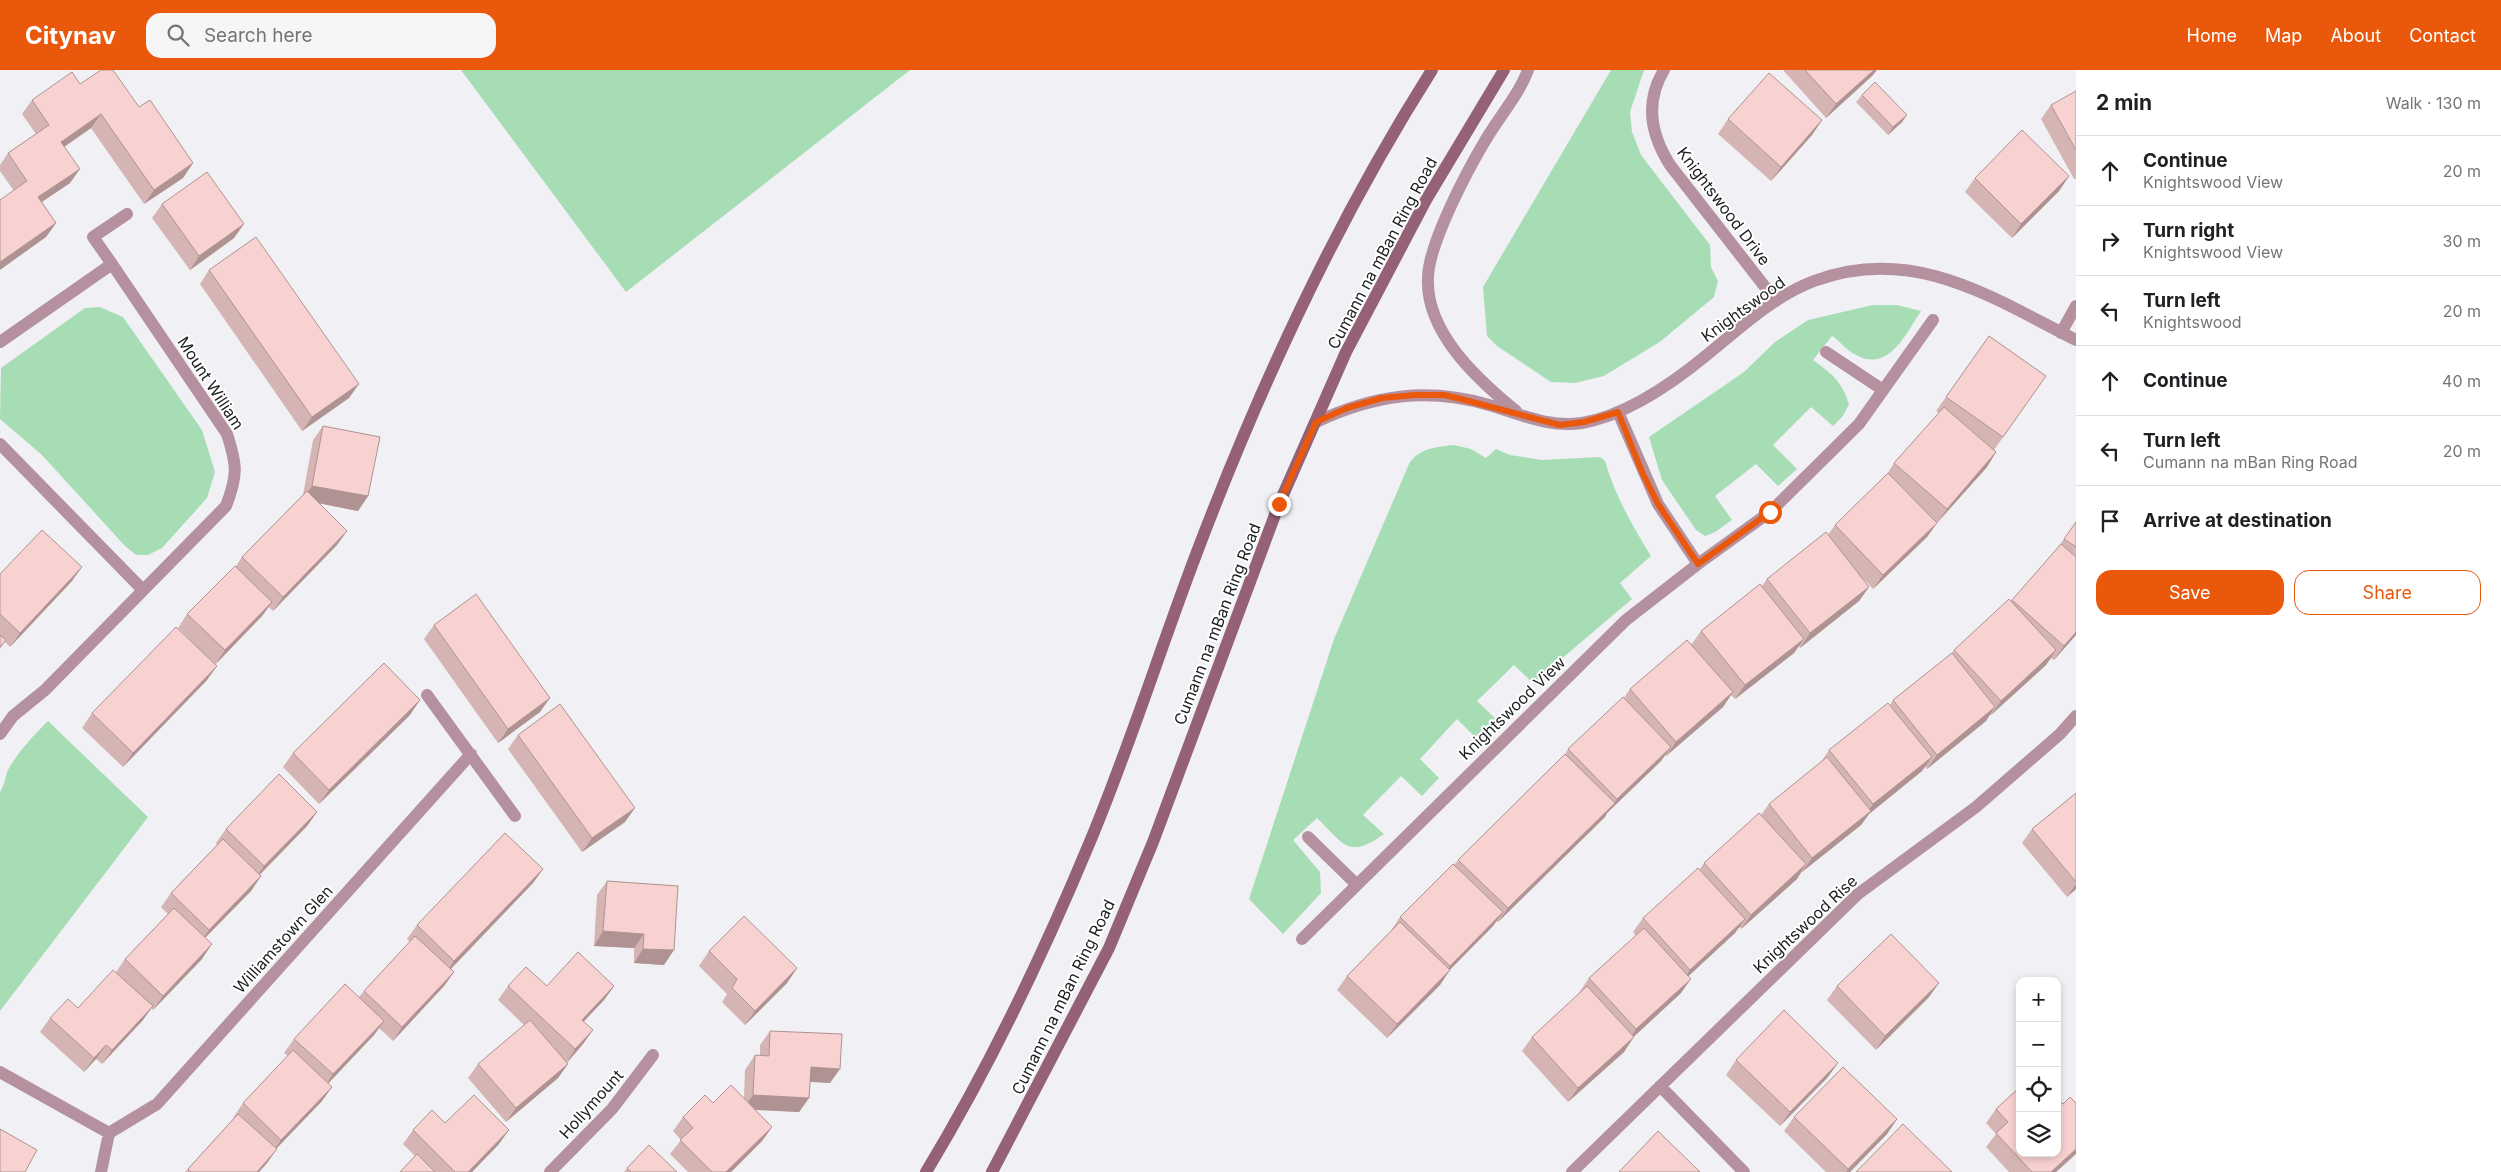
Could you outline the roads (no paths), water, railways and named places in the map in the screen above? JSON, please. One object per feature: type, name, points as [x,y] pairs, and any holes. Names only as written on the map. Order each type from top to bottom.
[{"type":"main road","points":[[926,1172],[955,1124],[1024,993],[1089,843],[1198,550],[1291,328],[1342,228],[1408,107],[1432,70]]},
{"type":"main road","name":"Cumann na mBan Ring Road","points":[[992,1172],[1108,948],[1152,842],[1279,504],[1346,352],[1426,200],[1504,70]]},
{"type":"street","points":[[1519,414],[1476,375],[1445,334],[1430,302],[1428,276],[1434,247],[1457,195],[1484,142],[1528,70]]},
{"type":"street","name":"Knightswood Drive","points":[[1664,70],[1659,79],[1654,99],[1652,127],[1658,146],[1670,165],[1776,301]]},
{"type":"street","name":"Mount William","points":[[0,734],[13,716],[45,690],[226,506],[236,482],[235,458],[227,434],[94,237],[127,214]]},
{"type":"street","points":[[0,342],[112,264]]},
{"type":"street","name":"Knightswood","points":[[1316,422],[1347,408],[1382,398],[1415,395],[1444,395],[1560,425],[1584,422],[1618,412],[1642,400],[1694,366],[1776,301],[1814,281],[1855,270],[1894,268],[1935,274],[1971,286],[2076,340]]},
{"type":"street","points":[[2061,332],[2076,306]]},
{"type":"street","name":"Knightswood View","points":[[1302,939],[1626,620],[1698,564],[1770,512],[1859,424],[1933,320]]},
{"type":"street","points":[[1826,352],[1883,390]]},
{"type":"street","points":[[1618,412],[1642,472],[1658,504],[1698,564]]},
{"type":"street","points":[[0,444],[144,590]]},
{"type":"street","points":[[427,695],[515,816]]},
{"type":"street","name":"Knightswood Rise","points":[[1572,1172],[1858,894],[1976,807],[2040,752],[2076,716]]},
{"type":"street","name":"Williamstown Glen","points":[[109,1133],[158,1104],[471,754]]},
{"type":"street","points":[[1308,837],[1357,885]]},
{"type":"street","name":"Hollymount","points":[[550,1172],[612,1109],[653,1056]]},
{"type":"street","points":[[0,1072],[109,1133],[101,1172]]},
{"type":"street","points":[[1660,1086],[1744,1172]]}]
